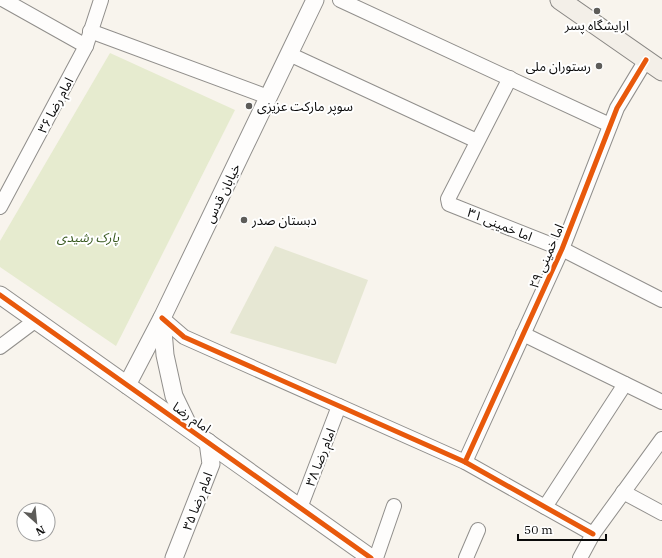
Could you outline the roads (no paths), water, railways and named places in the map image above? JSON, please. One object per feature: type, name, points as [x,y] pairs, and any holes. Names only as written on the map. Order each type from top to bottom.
[{"type":"main road","points":[[560,0],[662,71]]},
{"type":"street","points":[[4,0],[86,46]]},
{"type":"street","name":"امام رضا ۳۶","points":[[0,207],[86,46],[100,0]]},
{"type":"street","name":"خیابان قدس","points":[[127,385],[162,318],[315,0]]},
{"type":"street","points":[[340,0],[610,125]]},
{"type":"street","points":[[90,31],[268,97]]},
{"type":"street","points":[[289,54],[478,141],[510,78]]},
{"type":"street","name":"اما خمینی ٢٩","points":[[465,462],[562,249],[617,108],[646,60]]},
{"type":"street","name":"اما خمینی ٣١","points":[[478,141],[448,201],[449,204],[562,249],[662,300]]},
{"type":"street","name":"امام رضا","points":[[0,295],[371,558]]},
{"type":"street","points":[[162,318],[184,337],[465,462],[593,534]]},
{"type":"street","points":[[162,318],[165,355],[174,396],[191,430]]},
{"type":"street","points":[[0,348],[36,320]]},
{"type":"street","points":[[523,334],[662,402]]},
{"type":"street","points":[[545,507],[625,384]]},
{"type":"street","name":"امام رضا ۳۸","points":[[300,508],[339,406]]},
{"type":"street","points":[[580,558],[593,534],[662,439]]},
{"type":"street","name":"امام رضا ۳۵","points":[[174,558],[211,464],[208,442]]},
{"type":"street","points":[[623,492],[662,513]]},
{"type":"street","points":[[376,558],[394,506]]},
{"type":"street","points":[[466,558],[478,530]]},
{"type":"place","name":"ارایشگاه پسر","points":[[597,11]]},
{"type":"place","name":"رستوران ملی","points":[[599,66]]},
{"type":"place","name":"سوپر مارکت عزیزی","points":[[249,106]]},
{"type":"place","name":"دبستان صدر","points":[[244,220]]},
{"type":"park label","name":"پارک رشیدی","points":[[88,237]]}]
